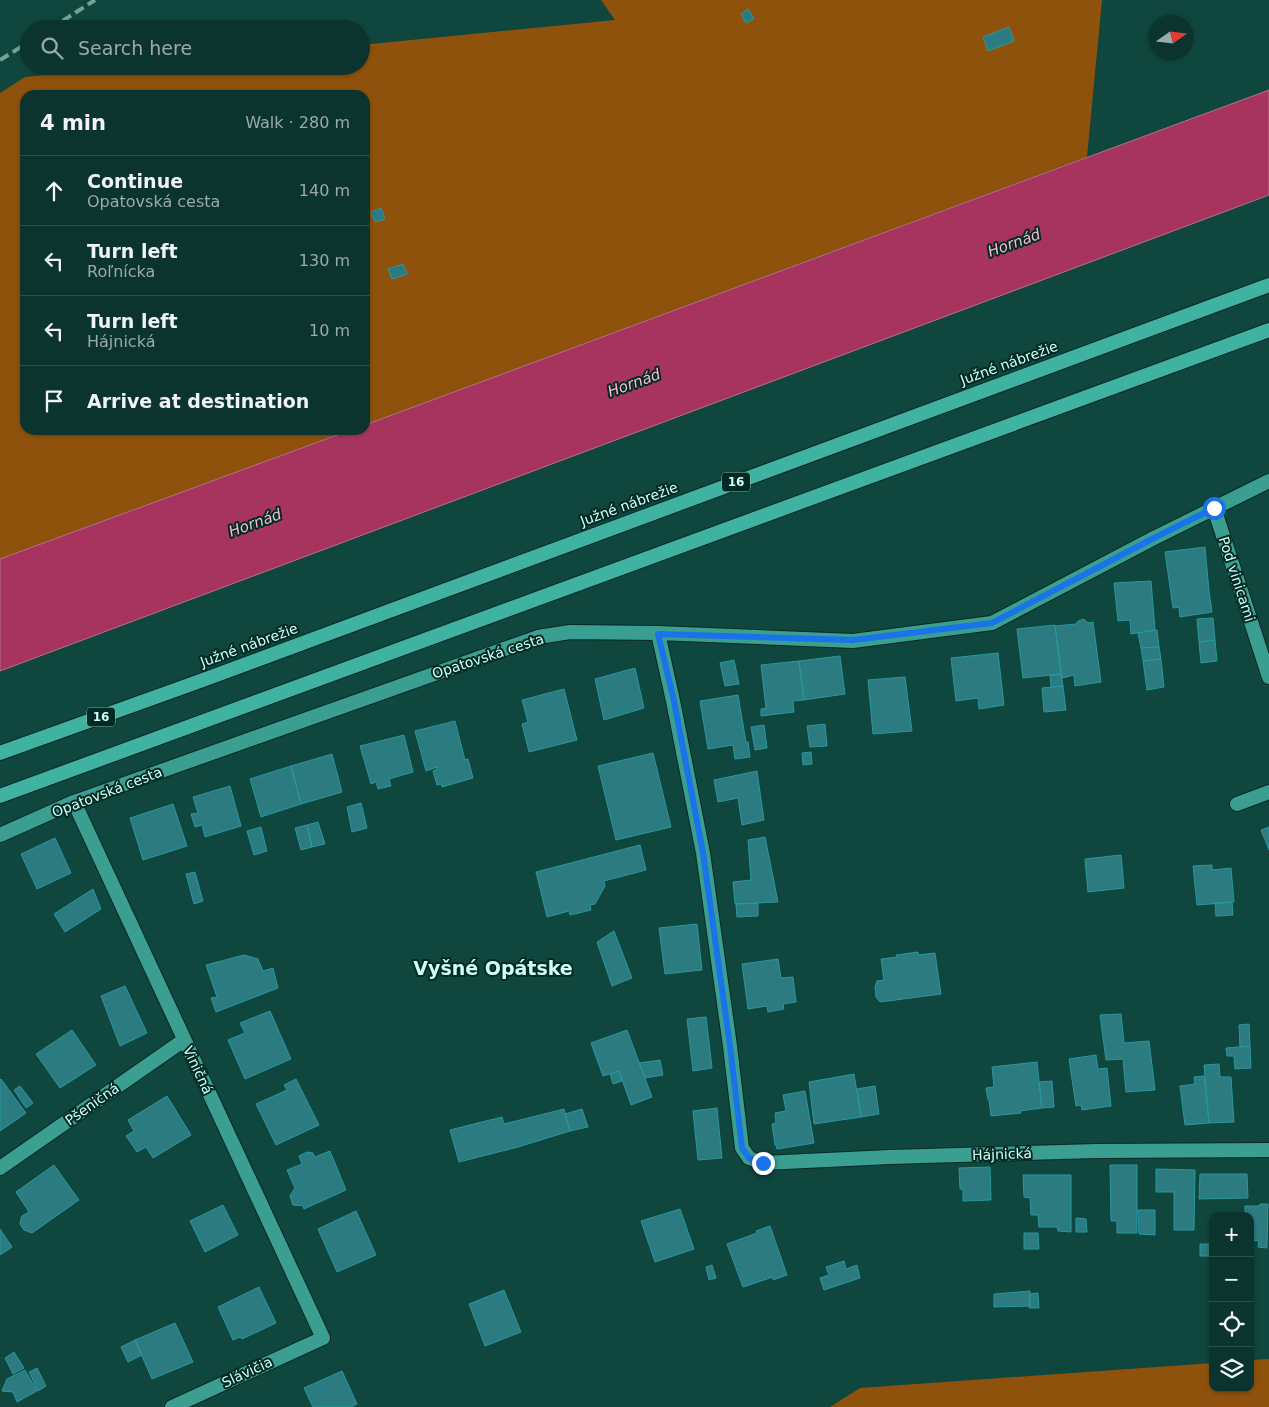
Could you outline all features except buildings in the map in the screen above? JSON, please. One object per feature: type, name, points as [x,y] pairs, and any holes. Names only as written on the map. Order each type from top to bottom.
[{"type":"highway","name":"Južné nábrežie","points":[[0,753],[1269,285]]},
{"type":"highway","points":[[0,796],[1269,330]]},
{"type":"street","name":"Opatovská cesta","points":[[0,835],[74,802],[538,637],[570,632],[853,640],[992,623],[1154,538],[1269,481]]},
{"type":"street","name":"Pod vinicami","points":[[1214,508],[1269,677]]},
{"type":"street","name":"Hájnická","points":[[658,634],[674,701],[703,853],[742,1148],[749,1158],[763,1163],[1097,1151],[1269,1150]]},
{"type":"street","points":[[1237,804],[1269,792]]},
{"type":"street","name":"Viničná","points":[[74,802],[323,1338]]},
{"type":"street","name":"Pšeničná","points":[[0,1168],[184,1040]]},
{"type":"street","name":"Slávičia","points":[[172,1407],[323,1338]]},
{"type":"shaded area","points":[[601,0],[1102,0],[1087,157],[370,423],[370,90],[20,90],[20,435],[337,435],[0,559],[0,93],[25,77],[46,75],[370,75],[370,44],[615,20]]},
{"type":"shaded area","points":[[1269,1359],[1269,1407],[830,1407],[860,1388],[1209,1363],[1209,1392],[1254,1392],[1254,1360]]},
{"type":"water","name":"Hornád","points":[[1269,90],[1269,195],[0,671],[0,559],[337,435],[370,435],[370,423]]},
{"type":"railway","points":[[64,20],[95,0]]},
{"type":"railway","points":[[0,60],[20,48]]},
{"type":"district","name":"Vyšné Opátske","points":[[493,968]]},
{"type":"route","points":[[763,1163],[749,1158],[742,1148],[703,853],[674,701],[658,634],[853,640],[992,623],[1214,508]]}]
